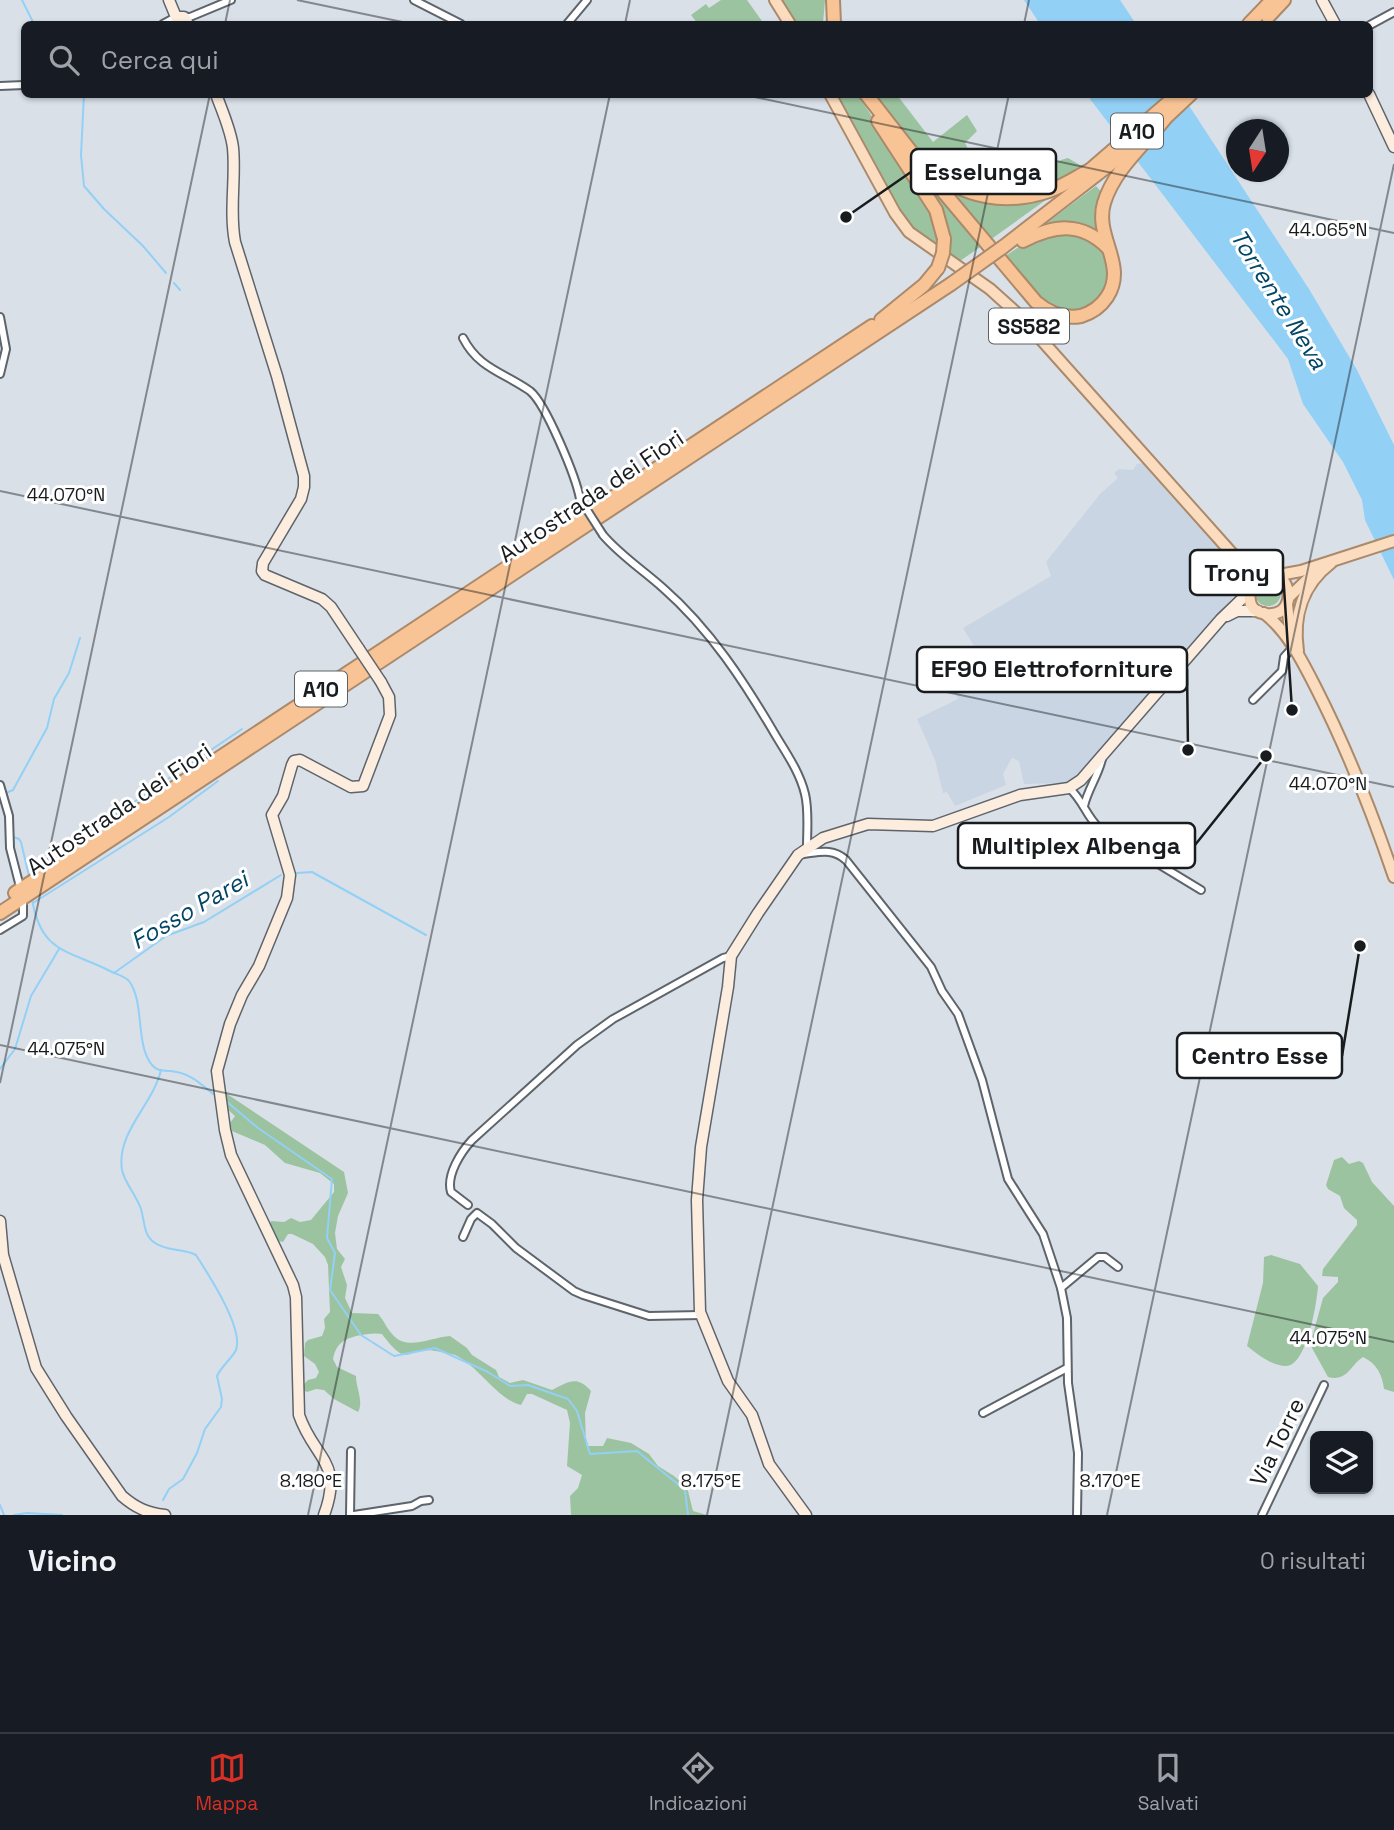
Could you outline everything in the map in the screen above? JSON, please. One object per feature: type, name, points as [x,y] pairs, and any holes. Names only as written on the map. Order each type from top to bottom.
[{"type":"highway","points":[[833,0],[834,21]]},
{"type":"highway","points":[[1262,19],[1272,0]]},
{"type":"highway","points":[[1262,19],[1284,0]]},
{"type":"highway","points":[[869,98],[1036,302],[1053,314],[1065,317],[1080,316],[1093,310],[1104,301],[1112,289],[1115,275],[1101,222],[1103,207],[1122,168],[1164,120]]},
{"type":"highway","points":[[869,98],[878,121],[936,210],[944,239],[945,277]]},
{"type":"highway","name":"Autostrada dei Fiori","points":[[1097,170],[1174,98]]},
{"type":"highway","name":"Autostrada dei Fiori","points":[[0,913],[945,277],[975,268],[1164,120],[1187,98]]},
{"type":"highway","points":[[909,150],[957,187],[978,195],[997,198],[1017,198],[1049,191],[1097,170]]},
{"type":"highway","points":[[1002,247],[1063,228],[1088,232],[1099,238],[1110,251]]},
{"type":"highway","name":"Autostrada dei Fiori","points":[[0,903],[945,277],[1002,247]]},
{"type":"main road","points":[[775,0],[788,21]]},
{"type":"main road","name":"SS582","points":[[832,98],[895,213],[909,232],[990,289],[1021,317],[1237,559],[1264,573]]},
{"type":"main road","points":[[1261,612],[1277,612],[1306,578],[1330,564],[1394,541]]},
{"type":"main road","name":"SS582","points":[[1237,559],[1248,589]]},
{"type":"main road","points":[[1330,564],[1279,575],[1264,573],[1258,575],[1248,589],[1252,606],[1276,624],[1294,648],[1327,710],[1369,804],[1394,877]]},
{"type":"main road","points":[[1294,648],[1302,599],[1311,583],[1330,564]]},
{"type":"main road","points":[[1279,575],[1288,586],[1287,621],[1294,648]]},
{"type":"street","points":[[169,0],[183,19],[231,0]]},
{"type":"street","points":[[414,0],[455,21]]},
{"type":"street","points":[[570,21],[587,0]]},
{"type":"street","points":[[1322,0],[1333,21]]},
{"type":"street","points":[[1373,22],[1394,12]]},
{"type":"street","points":[[0,86],[21,85]]},
{"type":"street","points":[[217,98],[233,145],[235,180],[232,227],[235,243],[277,376],[304,475],[301,499],[261,568],[265,575],[322,599],[331,607],[389,697],[390,715],[363,786],[351,787],[300,760],[294,761],[292,765],[283,796],[272,815],[290,875],[287,898],[259,966],[242,995],[230,1024],[217,1071],[230,1155],[293,1284],[296,1297],[299,1415],[332,1475],[332,1486],[324,1515]]},
{"type":"street","points":[[1371,98],[1394,147]]},
{"type":"street","points":[[0,317],[6,349],[0,374]]},
{"type":"street","points":[[463,338],[479,361],[529,391],[540,402],[569,463],[580,499],[603,535],[638,570],[662,587],[694,618],[731,664],[800,778],[806,796],[807,847]]},
{"type":"street","points":[[806,1515],[769,1464],[752,1415],[728,1381],[701,1315],[697,1200],[701,1147],[731,956],[798,855],[823,838],[868,824],[933,826],[1028,792],[1069,788],[1082,780],[1248,589]]},
{"type":"street","points":[[1221,619],[1237,611],[1261,612]]},
{"type":"street","points":[[1254,700],[1282,671],[1284,657],[1294,648]]},
{"type":"street","points":[[1084,806],[1099,774],[1102,758]]},
{"type":"street","points":[[0,785],[9,816],[9,842],[19,883]]},
{"type":"street","points":[[1069,788],[1080,799],[1087,817],[1099,828],[1201,890]]},
{"type":"street","points":[[798,855],[826,851],[838,853],[931,968],[962,1023],[982,1080],[1008,1179],[1043,1234],[1060,1288],[1067,1318],[1067,1368],[1078,1453],[1077,1515]]},
{"type":"street","points":[[0,930],[21,919],[23,903]]},
{"type":"street","points":[[468,1205],[451,1192],[449,1181],[458,1159],[472,1140],[577,1045],[613,1018],[731,956]]},
{"type":"street","points":[[463,1237],[471,1219],[477,1213],[516,1248],[574,1291],[649,1316],[701,1315]]},
{"type":"street","points":[[0,1221],[3,1255],[36,1368],[122,1496],[136,1511],[165,1515]]},
{"type":"street","points":[[1060,1288],[1098,1257],[1105,1257],[1118,1267]]},
{"type":"street","points":[[983,1413],[1067,1368]]},
{"type":"street","name":"Via Torre","points":[[1262,1515],[1324,1385]]},
{"type":"street","points":[[351,1451],[352,1515],[412,1506],[429,1500]]},
{"type":"shaded area","points":[[1143,463],[1227,556],[1205,575],[1233,597],[1068,783],[1024,784],[1019,761],[1012,758],[1003,774],[1006,785],[955,806],[947,792],[943,793],[935,760],[917,719],[958,699],[955,691],[991,674],[963,628],[1051,576],[1046,562],[1100,494],[1118,478],[1114,473],[1119,469],[1133,470],[1137,464]]},
{"type":"green space","points":[[721,0],[747,0],[762,21],[696,21],[691,15],[706,4],[709,8]]},
{"type":"green space","points":[[782,0],[825,0],[823,21],[794,21]]},
{"type":"green space","points":[[838,98],[860,98],[934,213],[940,248],[904,220]]},
{"type":"green space","points":[[876,98],[899,98],[933,142],[967,115],[977,131],[965,143],[973,158],[981,157],[988,151],[996,151],[1005,156],[1018,171],[1024,172],[1035,171],[1068,158],[1083,167],[1056,185],[1042,190],[997,194],[955,181],[942,173],[915,147]]},
{"type":"green space","points":[[891,135],[983,245],[960,261],[948,253],[949,246]]},
{"type":"green space","points":[[1096,186],[1104,195],[1101,234],[1040,228]]},
{"type":"green space","points":[[951,188],[1050,197],[990,240],[949,190]]},
{"type":"green space","points":[[1057,233],[1082,233],[1107,255],[1109,282],[1094,305],[1072,313],[1045,304],[1004,257],[1020,246]]},
{"type":"green space","points":[[1268,580],[1277,584],[1281,593],[1277,602],[1268,606],[1259,602],[1255,593],[1259,584]]},
{"type":"green space","points":[[224,1092],[344,1172],[348,1193],[338,1216],[335,1233],[337,1249],[345,1259],[341,1267],[347,1285],[345,1298],[352,1313],[378,1314],[401,1341],[414,1343],[450,1336],[510,1383],[523,1380],[552,1390],[572,1381],[581,1383],[591,1391],[585,1413],[586,1446],[603,1446],[607,1438],[631,1443],[649,1454],[658,1466],[684,1485],[693,1511],[707,1515],[571,1515],[570,1496],[578,1488],[582,1475],[567,1466],[570,1423],[567,1410],[532,1394],[527,1394],[521,1405],[512,1402],[454,1354],[430,1350],[404,1354],[391,1346],[382,1334],[360,1335],[341,1343],[333,1359],[337,1367],[356,1376],[360,1399],[358,1412],[334,1399],[324,1390],[303,1390],[302,1386],[308,1380],[316,1378],[319,1372],[315,1364],[304,1356],[305,1343],[322,1336],[324,1319],[330,1312],[328,1265],[325,1257],[313,1244],[292,1234],[288,1234],[283,1242],[279,1241],[270,1226],[271,1221],[284,1222],[291,1218],[300,1222],[311,1220],[334,1192],[334,1184],[320,1173],[285,1163],[265,1145],[232,1131],[230,1123],[235,1116],[225,1107]]},
{"type":"green space","points":[[1342,1157],[1349,1164],[1359,1161],[1363,1163],[1372,1182],[1394,1206],[1394,1392],[1384,1389],[1378,1370],[1363,1357],[1344,1375],[1328,1377],[1312,1348],[1312,1338],[1323,1298],[1338,1282],[1338,1277],[1322,1276],[1323,1269],[1357,1225],[1357,1220],[1344,1208],[1340,1196],[1326,1185],[1334,1160]]},
{"type":"green space","points":[[1271,1255],[1300,1264],[1318,1286],[1305,1345],[1300,1356],[1286,1366],[1270,1362],[1247,1346],[1263,1283],[1264,1257]]},
{"type":"water","points":[[1024,0],[1120,0],[1134,21],[1038,21]]},
{"type":"water","name":"Torrente Neva","points":[[1089,98],[1184,98],[1226,162],[1226,182],[1239,182],[1309,289],[1357,370],[1394,445],[1394,580],[1365,520],[1362,500],[1343,462],[1303,404],[1288,359]]},
{"type":"waterway","points":[[22,0],[32,21]]},
{"type":"waterway","points":[[84,98],[81,155],[84,186],[166,273]]},
{"type":"waterway","points":[[174,283],[180,290]]},
{"type":"waterway","points":[[6,793],[13,790],[47,728],[54,699],[69,673],[80,638]]},
{"type":"waterway","points":[[27,866],[100,825],[242,729]]},
{"type":"waterway","points":[[33,903],[169,817],[218,781]]},
{"type":"waterway","points":[[11,836],[21,842],[29,876]]},
{"type":"waterway","name":"Fosso Parei","points":[[297,873],[312,872],[426,935]]},
{"type":"waterway","name":"Fosso Parei","points":[[114,973],[166,936],[204,922],[281,875]]},
{"type":"waterway","points":[[32,899],[42,931],[59,948],[129,981],[137,1000],[143,1046],[152,1065],[159,1070],[189,1076],[213,1094]]},
{"type":"waterway","points":[[0,1069],[15,1049],[31,996],[59,949]]},
{"type":"waterway","points":[[161,1070],[151,1095],[124,1143],[123,1175],[139,1204],[146,1232],[151,1240],[165,1248],[196,1255],[224,1301],[237,1340],[236,1350],[217,1376],[221,1407],[205,1429],[197,1453],[183,1479],[169,1489],[163,1500]]},
{"type":"waterway","points":[[227,1102],[258,1128],[332,1179],[327,1238],[335,1253],[330,1290],[361,1335],[394,1356],[435,1348],[488,1372],[510,1386],[528,1385],[568,1399],[577,1411],[590,1454],[637,1451],[685,1490],[688,1515]]},
{"type":"waterway","points":[[0,1505],[4,1515]]},
{"type":"waterway","points":[[14,1515],[62,1515]]},
{"type":"place","name":"Esselunga","points":[[846,217]]},
{"type":"place","name":"Trony","points":[[1292,710]]},
{"type":"place","name":"EF90 Elettroforniture","points":[[1188,750]]},
{"type":"place","name":"Multiplex Albenga","points":[[1266,756]]},
{"type":"place","name":"Centro Esse","points":[[1360,946]]}]
